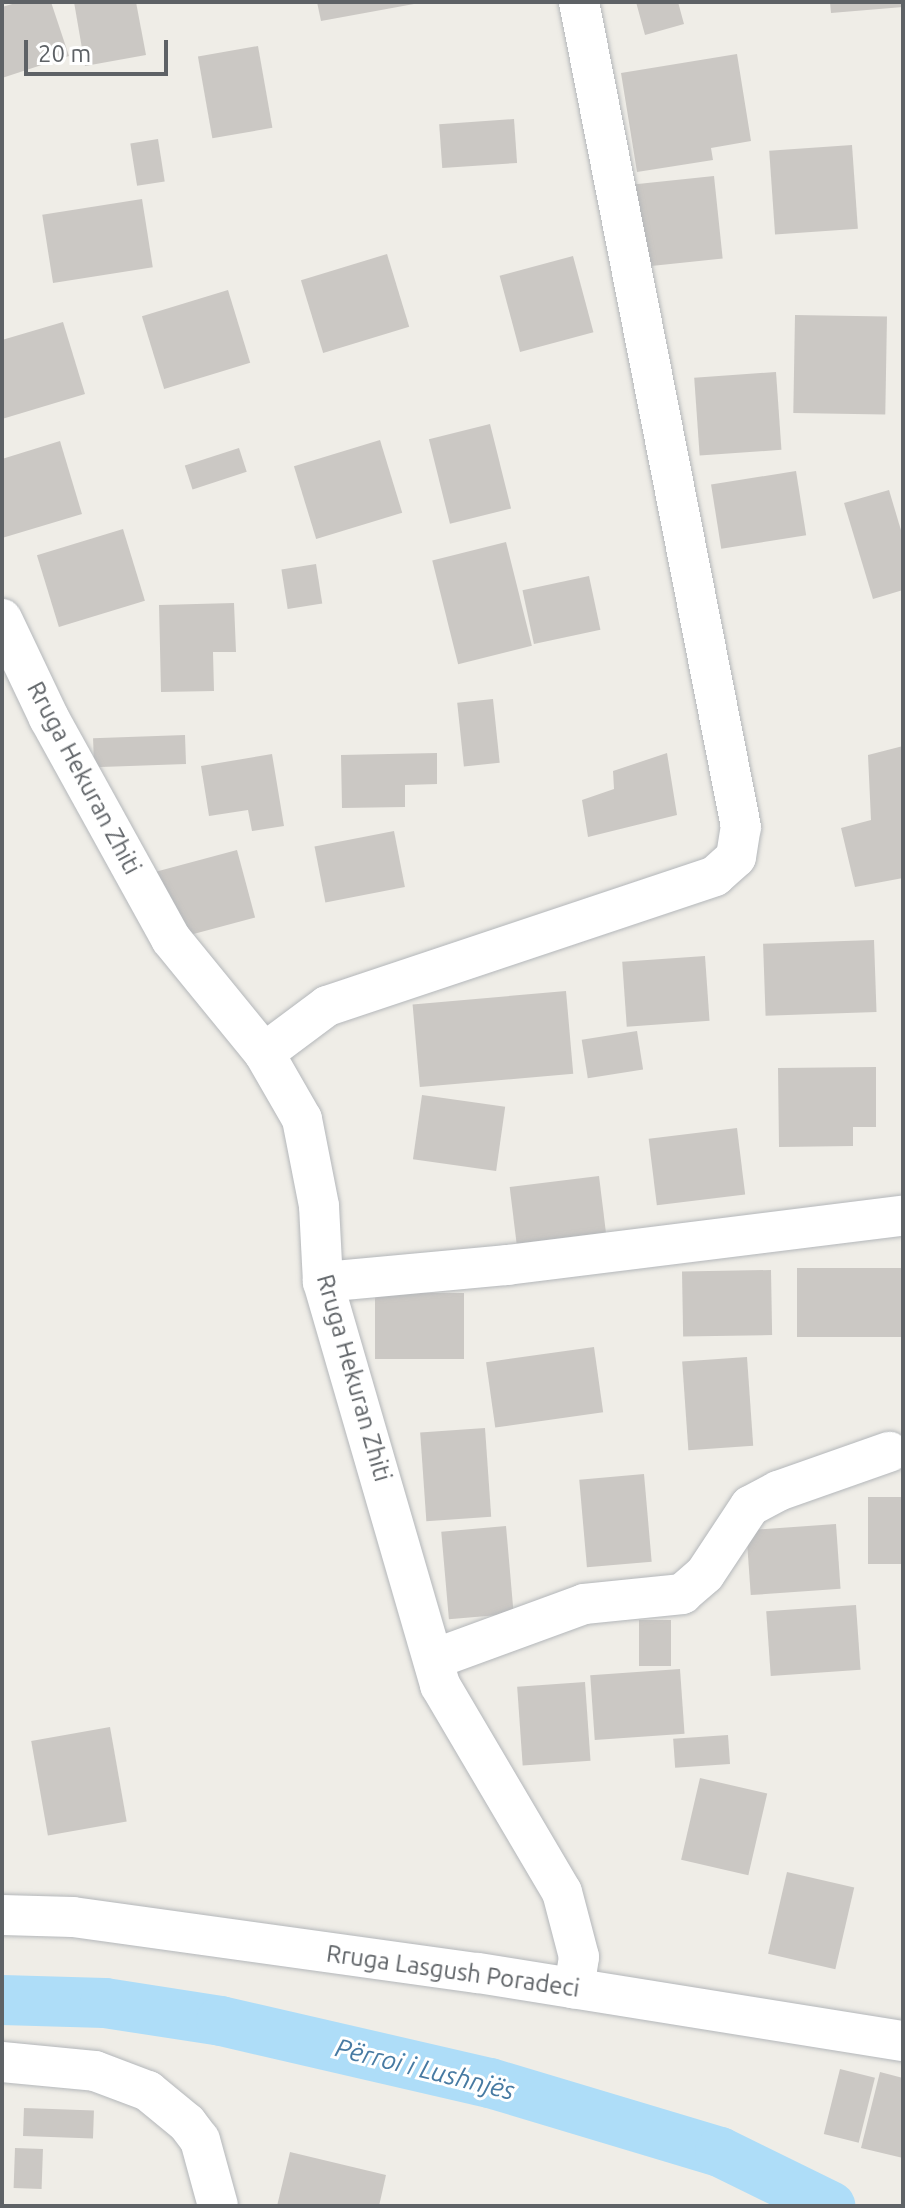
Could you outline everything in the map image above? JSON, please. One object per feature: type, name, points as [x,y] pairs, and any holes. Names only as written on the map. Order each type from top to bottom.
[{"type":"street","points":[[264,1053],[327,1006],[715,876],[736,857],[741,827],[579,2]]},
{"type":"street","name":"Rruga Hekuran Zhiti","points":[[2,619],[49,718],[171,939],[264,1053],[302,1119],[319,1206],[323,1282],[440,1685],[491,1779],[562,1892],[579,1957],[574,1989]]},
{"type":"street","points":[[323,1282],[507,1265],[903,1216]]},
{"type":"street","points":[[434,1659],[584,1604],[682,1594],[705,1574],[750,1506],[778,1491],[889,1452]]},
{"type":"street","name":"Rruga Lasgush Poradeci","points":[[2,1915],[73,1917],[574,1989],[903,2041]]},
{"type":"street","points":[[2,2062],[86,2069],[148,2091],[180,2115],[200,2140],[218,2206]]},
{"type":"building","points":[[19,2],[51,2],[69,56],[2,78],[2,7]]},
{"type":"building","points":[[74,2],[136,2],[146,55],[85,66]]},
{"type":"building","points":[[317,2],[414,2],[414,4],[321,21]]},
{"type":"building","points":[[636,2],[678,2],[684,24],[645,35]]},
{"type":"building","points":[[830,2],[903,2],[903,7],[831,13]]},
{"type":"building","points":[[258,46],[272,128],[212,138],[198,57]]},
{"type":"building","points":[[737,54],[751,141],[711,148],[713,160],[637,172],[621,73]]},
{"type":"building","points":[[514,119],[517,163],[442,168],[439,124]]},
{"type":"building","points":[[158,139],[165,181],[137,186],[130,143]]},
{"type":"building","points":[[852,145],[858,229],[775,235],[769,151]]},
{"type":"building","points":[[714,176],[723,259],[632,268],[623,186]]},
{"type":"building","points":[[142,199],[153,267],[53,283],[42,215]]},
{"type":"building","points":[[387,254],[409,327],[323,353],[301,280]]},
{"type":"building","points":[[573,256],[593,332],[520,352],[500,276]]},
{"type":"building","points":[[228,290],[250,363],[164,389],[142,316]]},
{"type":"building","points":[[795,315],[887,317],[885,415],[793,413]]},
{"type":"building","points":[[63,322],[85,394],[2,419],[2,340]]},
{"type":"building","points":[[776,372],[781,450],[700,456],[694,378]]},
{"type":"building","points":[[490,424],[511,508],[450,524],[429,439]]},
{"type":"building","points":[[380,440],[402,513],[316,539],[294,466]]},
{"type":"building","points":[[60,441],[82,514],[2,538],[2,459]]},
{"type":"building","points":[[239,448],[247,472],[193,489],[185,466]]},
{"type":"building","points":[[796,471],[806,535],[721,549],[711,484]]},
{"type":"building","points":[[889,490],[903,537],[903,590],[873,599],[844,503]]},
{"type":"building","points":[[123,529],[145,601],[59,627],[37,555]]},
{"type":"building","points":[[506,542],[532,646],[458,664],[432,560]]},
{"type":"building","points":[[316,564],[322,604],[288,609],[281,569]]},
{"type":"building","points":[[589,576],[600,630],[534,644],[522,590]]},
{"type":"building","points":[[234,603],[236,652],[213,652],[214,691],[161,692],[159,605]]},
{"type":"building","points":[[493,699],[500,763],[464,766],[457,703]]},
{"type":"building","points":[[185,735],[186,764],[94,767],[93,738]]},
{"type":"building","points":[[903,746],[903,878],[855,887],[841,828],[871,820],[868,755]]},
{"type":"building","points":[[437,753],[437,784],[405,785],[405,807],[342,808],[341,755]]},
{"type":"building","points":[[667,753],[677,815],[588,837],[582,800],[614,789],[613,771]]},
{"type":"building","points":[[272,754],[284,826],[252,831],[248,810],[209,816],[201,766]]},
{"type":"building","points":[[394,831],[405,887],[325,902],[314,846]]},
{"type":"building","points":[[237,850],[255,918],[173,940],[155,872]]},
{"type":"building","points":[[874,940],[877,1012],[766,1016],[763,944]]},
{"type":"building","points":[[705,956],[710,1021],[627,1027],[622,962]]},
{"type":"building","points":[[566,991],[573,1074],[420,1087],[413,1004]]},
{"type":"building","points":[[637,1031],[643,1070],[588,1078],[582,1040]]},
{"type":"building","points":[[876,1067],[876,1127],[853,1127],[853,1146],[779,1147],[778,1068]]},
{"type":"building","points":[[422,1095],[505,1107],[496,1171],[413,1159]]},
{"type":"building","points":[[737,1128],[745,1195],[657,1205],[649,1139]]},
{"type":"building","points":[[599,1176],[607,1242],[518,1252],[510,1187]]},
{"type":"building","points":[[797,1268],[903,1268],[903,1337],[797,1337]]},
{"type":"building","points":[[771,1270],[772,1335],[683,1337],[682,1272]]},
{"type":"building","points":[[375,1293],[464,1293],[464,1359],[375,1359]]},
{"type":"building","points":[[594,1347],[603,1412],[495,1428],[486,1362]]},
{"type":"building","points":[[747,1357],[753,1446],[688,1450],[682,1362]]},
{"type":"building","points":[[485,1428],[491,1517],[426,1521],[420,1433]]},
{"type":"building","points":[[644,1474],[652,1562],[587,1567],[579,1480]]},
{"type":"building","points":[[868,1497],[903,1497],[903,1564],[868,1564]]},
{"type":"building","points":[[836,1524],[841,1589],[751,1595],[746,1530]]},
{"type":"building","points":[[506,1526],[514,1614],[449,1619],[441,1532]]},
{"type":"building","points":[[856,1605],[861,1670],[771,1676],[766,1611]]},
{"type":"building","points":[[639,1620],[671,1620],[671,1666],[639,1666]]},
{"type":"building","points":[[680,1669],[685,1734],[595,1740],[590,1675]]},
{"type":"building","points":[[585,1682],[591,1761],[523,1766],[517,1687]]},
{"type":"building","points":[[110,1727],[127,1822],[48,1835],[31,1741]]},
{"type":"building","points":[[728,1735],[730,1764],[675,1768],[673,1739]]},
{"type":"building","points":[[700,1778],[767,1794],[748,1875],[681,1860]]},
{"type":"building","points":[[787,1872],[854,1888],[835,1969],[768,1954]]},
{"type":"building","points":[[840,2069],[875,2078],[859,2143],[824,2134]]},
{"type":"building","points":[[880,2072],[903,2078],[903,2158],[861,2148]]},
{"type":"building","points":[[24,2108],[94,2110],[93,2138],[23,2136]]},
{"type":"building","points":[[15,2148],[43,2149],[42,2189],[14,2188]]},
{"type":"building","points":[[290,2152],[386,2175],[379,2206],[277,2206]]},
{"type":"waterway","name":"Përroi i Lushnjës","points":[[2,2000],[105,2003],[221,2021],[490,2083],[720,2152],[830,2206]]}]
